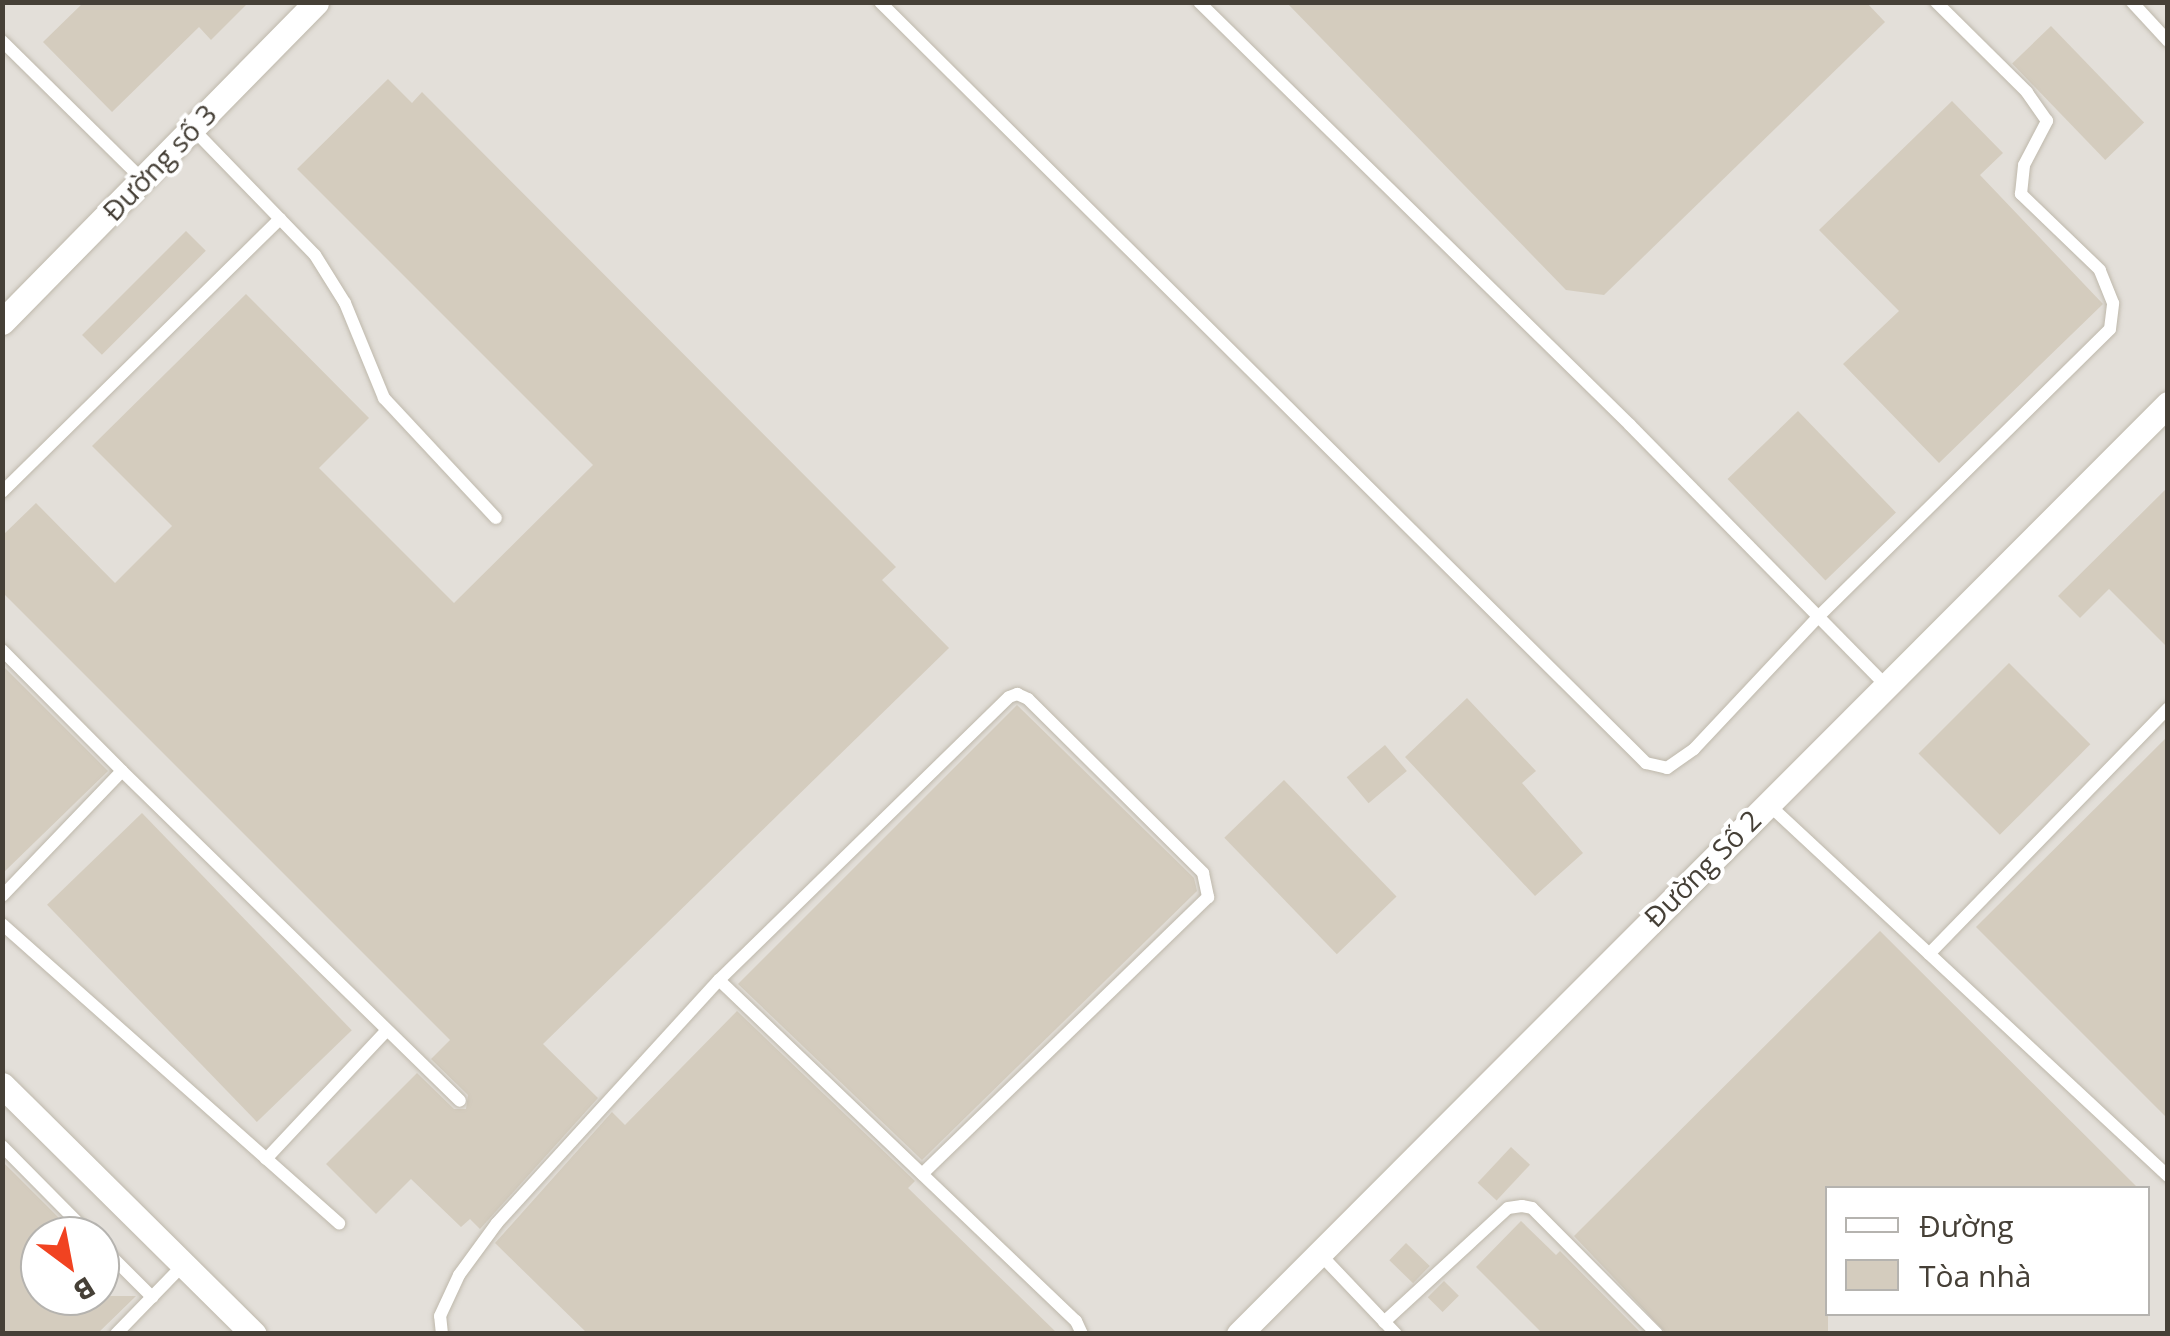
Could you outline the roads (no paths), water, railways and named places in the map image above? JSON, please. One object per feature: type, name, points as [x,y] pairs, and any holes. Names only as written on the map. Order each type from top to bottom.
[{"type":"street","name":"Đường số 3","points":[[2,322],[316,2]]},
{"type":"street","name":"Đường Số 2","points":[[1239,1334],[2168,404]]},
{"type":"street","points":[[2,1085],[254,1334]]},
{"type":"lane","points":[[880,2],[1646,763],[1667,768],[1694,749],[1818,617],[2110,330],[2113,303],[2100,270],[2022,194],[2024,165],[2047,121],[2027,92],[1936,2]]},
{"type":"lane","points":[[1199,2],[1630,425],[1888,688]]},
{"type":"lane","points":[[2132,2],[2168,40]]},
{"type":"lane","points":[[2,41],[142,180]]},
{"type":"lane","points":[[191,128],[315,255],[346,303],[384,398],[496,518]]},
{"type":"lane","points":[[2,492],[280,220]]},
{"type":"lane","points":[[2,650],[460,1101]]},
{"type":"lane","points":[[442,1334],[440,1316],[458,1275],[497,1223],[719,980],[1009,696],[1028,699],[1203,872],[1208,896],[922,1174]]},
{"type":"lane","points":[[1930,954],[2168,708]]},
{"type":"lane","points":[[2,896],[122,771]]},
{"type":"lane","points":[[1767,803],[2168,1176]]},
{"type":"lane","points":[[2,924],[339,1223]]},
{"type":"lane","points":[[719,980],[1076,1321],[1082,1334]]},
{"type":"lane","points":[[266,1159],[386,1031]]},
{"type":"lane","points":[[2,1146],[71,1216]]},
{"type":"lane","points":[[1384,1322],[1508,1208],[1522,1206],[1532,1208],[1657,1334]]},
{"type":"lane","points":[[1319,1254],[1396,1334]]},
{"type":"lane","points":[[120,1265],[152,1297]]},
{"type":"lane","points":[[116,1334],[183,1265]]}]
